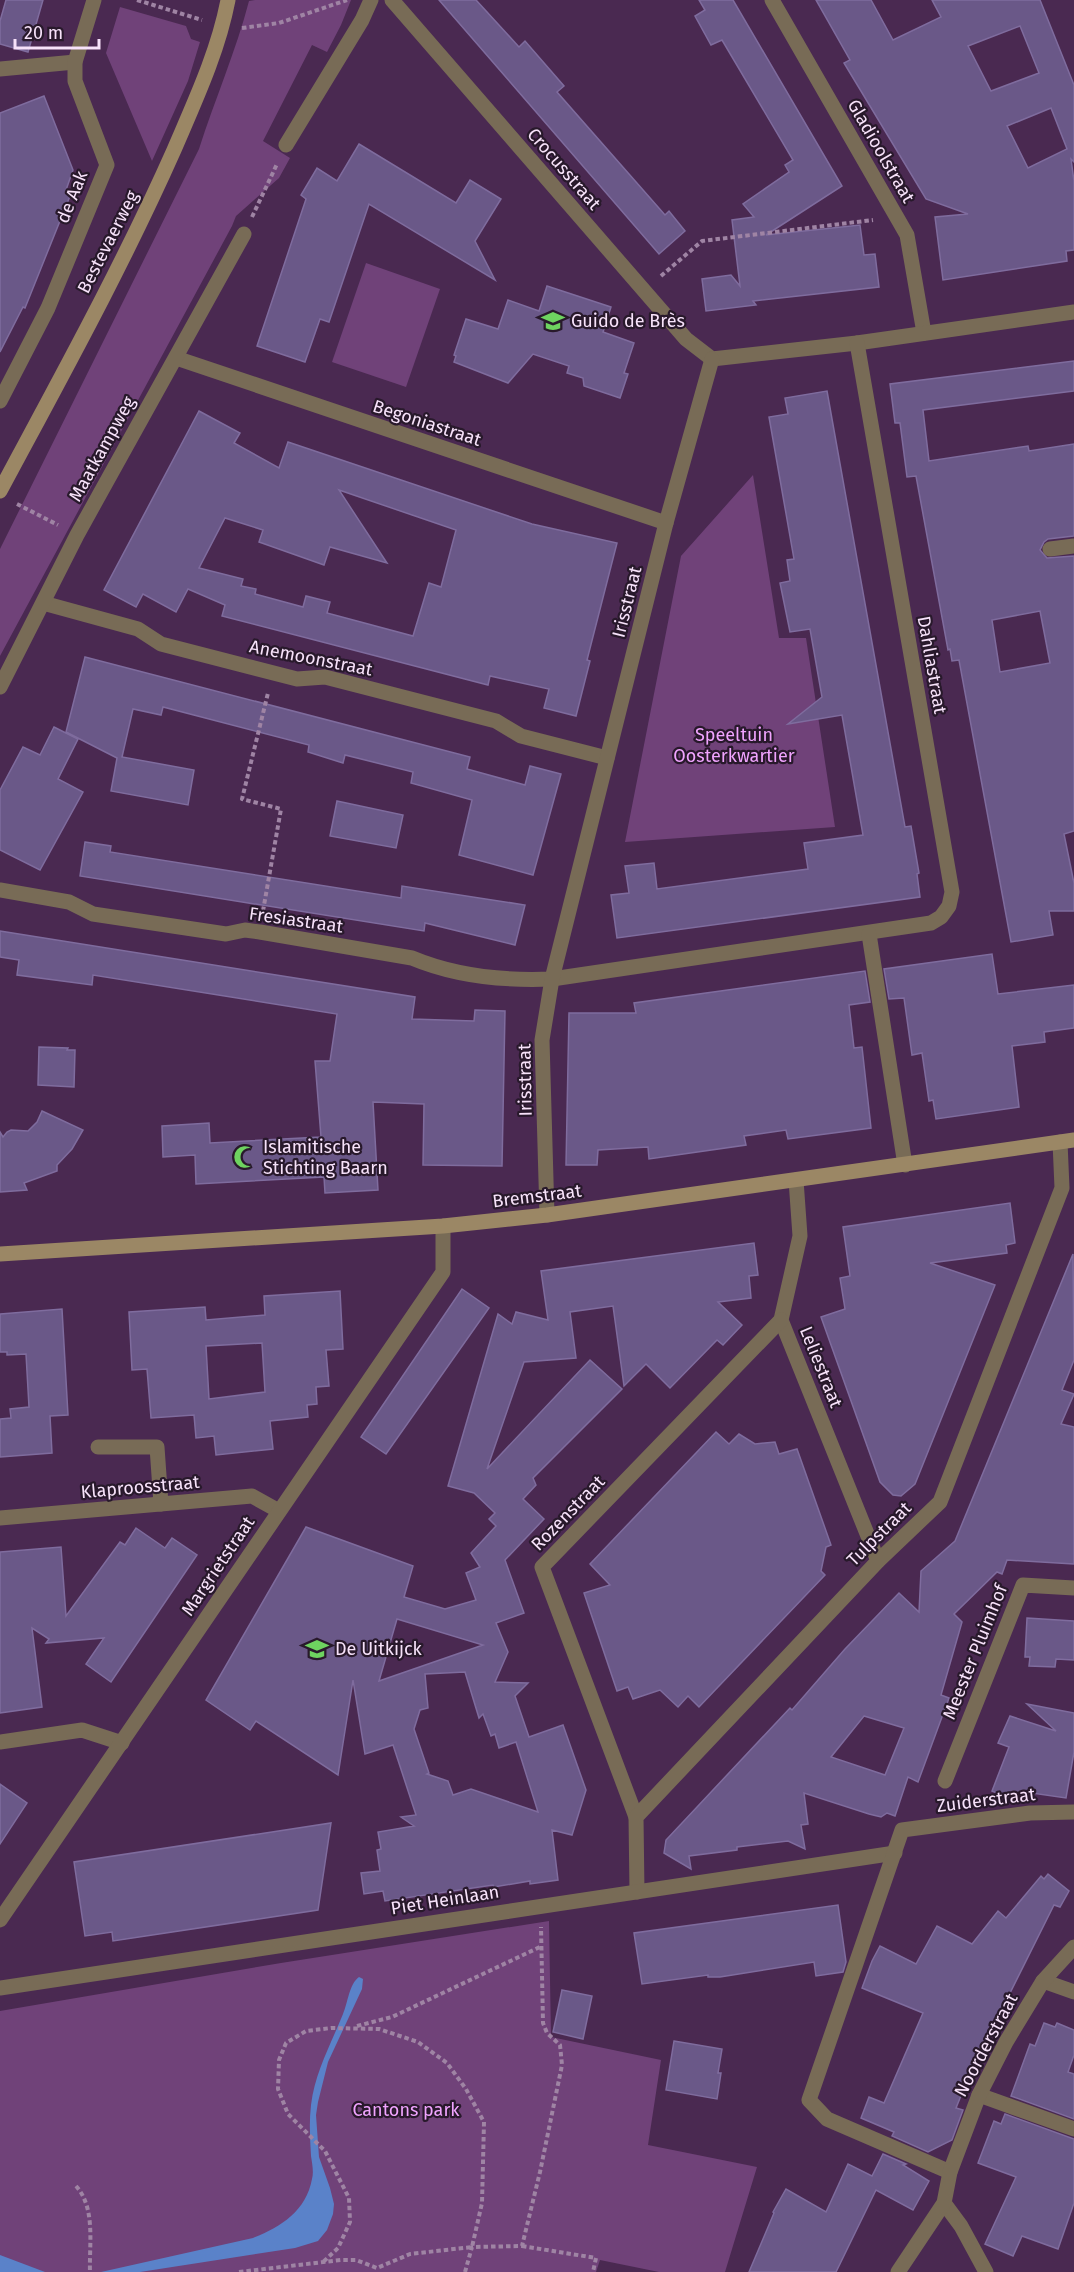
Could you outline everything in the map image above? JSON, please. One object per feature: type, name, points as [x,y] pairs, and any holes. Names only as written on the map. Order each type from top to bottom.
[{"type":"street","name":"de Aak","points":[[0,401],[48,308],[107,165],[75,81],[75,62],[94,0]]},
{"type":"street","name":"Bestevaerweg","points":[[5,496],[156,189],[194,105],[219,37],[228,0]]},
{"type":"street","points":[[286,145],[362,20],[371,0]]},
{"type":"street","name":"Crocusstraat","points":[[392,0],[686,339],[712,359]]},
{"type":"street","name":"Gladioolstraat","points":[[772,0],[907,235],[924,333]]},
{"type":"street","points":[[0,69],[75,62]]},
{"type":"street","name":"Maatkampweg","points":[[0,687],[77,535],[244,234]]},
{"type":"street","points":[[712,359],[857,343],[1074,312]]},
{"type":"street","name":"Dahliastraat","points":[[552,980],[931,923],[941,917],[949,906],[952,892],[857,343]]},
{"type":"street","name":"Begoniastraat","points":[[176,358],[666,524]]},
{"type":"street","name":"Irisstraat","points":[[547,1215],[542,1040],[552,980],[666,524],[712,359]]},
{"type":"street","points":[[1050,549],[1074,546]]},
{"type":"street","name":"Anemoonstraat","points":[[43,603],[138,629],[161,644],[297,679],[325,677],[337,680],[496,721],[521,736],[607,758]]},
{"type":"street","name":"Fresiastraat","points":[[0,890],[69,902],[93,914],[226,934],[245,930],[260,932],[412,958],[436,968],[518,981],[552,980]]},
{"type":"street","points":[[869,934],[905,1165]]},
{"type":"street","name":"Bremstraat","points":[[0,1254],[443,1226],[547,1215],[1067,1142]]},
{"type":"street","name":"Tulpstraat","points":[[636,1816],[878,1561],[940,1502],[1062,1188],[1067,1142]]},
{"type":"street","name":"Leliestraat","points":[[796,1180],[800,1236],[781,1320],[878,1561]]},
{"type":"street","name":"Margrietstraat","points":[[0,1920],[443,1272],[443,1226]]},
{"type":"street","name":"Rozenstraat","points":[[636,1816],[542,1567],[781,1320]]},
{"type":"street","points":[[98,1447],[157,1447],[161,1504]]},
{"type":"street","name":"Klaproosstraat","points":[[0,1518],[252,1496],[279,1511]]},
{"type":"street","name":"Meester Pluimhof","points":[[945,1781],[1023,1585],[1074,1588]]},
{"type":"street","points":[[0,1742],[82,1730],[122,1743]]},
{"type":"street","name":"Zuiderstraat","points":[[895,1853],[902,1830],[1030,1813],[1074,1812]]},
{"type":"street","points":[[636,1816],[637,1892]]},
{"type":"street","points":[[895,1853],[808,2100],[827,2119],[951,2172]]},
{"type":"street","name":"Piet Heinlaan","points":[[0,1988],[895,1853]]},
{"type":"street","name":"Noorderstraat","points":[[898,2272],[944,2203],[951,2172],[979,2095],[1006,2042],[1043,1981],[1074,1947]]},
{"type":"street","points":[[1043,1981],[1074,1992]]},
{"type":"street","points":[[979,2095],[1074,2129]]},
{"type":"street","points":[[944,2203],[961,2226],[986,2272]]},
{"type":"path","points":[[244,234],[286,145]]},
{"type":"path","points":[[644,290],[702,241],[896,218]]},
{"type":"path","points":[[5,496],[77,535]]},
{"type":"path","points":[[260,932],[281,809],[242,799],[274,673]]},
{"type":"path","points":[[522,2247],[562,2065],[560,2045],[547,2033],[543,2023],[541,1905]]},
{"type":"path","points":[[352,2027],[392,2017],[542,1946]]},
{"type":"path","points":[[322,2264],[338,2248],[350,2222],[349,2198],[325,2151],[302,2131],[288,2114],[278,2089],[279,2060],[286,2043],[306,2031],[352,2027],[379,2029],[418,2042],[447,2063],[466,2089],[484,2122],[482,2203],[465,2272]]},
{"type":"path","points":[[76,2186],[83,2194],[88,2211],[90,2270]]},
{"type":"path","points":[[373,2272],[377,2268],[410,2254],[472,2247],[522,2247],[596,2258],[593,2272]]},
{"type":"path","points":[[239,2272],[341,2260],[356,2260],[377,2268]]},
{"type":"green space","points":[[351,0],[327,52],[312,45],[263,141],[290,158],[279,178],[236,216],[0,656],[0,549],[199,149],[249,1]]},
{"type":"green space","points":[[120,7],[186,26],[191,39],[200,42],[188,81],[152,161],[106,53]]},
{"type":"green space","points":[[366,263],[440,289],[406,387],[332,362]]},
{"type":"green space","name":"Speeltuin Oosterkwartier","points":[[753,475],[779,638],[806,638],[835,827],[625,842],[681,556]]},
{"type":"green space","name":"Cantons park","points":[[549,1921],[551,2037],[661,2060],[648,2145],[757,2167],[725,2272],[659,2272],[600,2260],[596,2272],[0,2272],[0,2011],[281,1963]]},
{"type":"water","points":[[359,1977],[363,1979],[362,1989],[328,2062],[318,2102],[316,2115],[319,2157],[334,2204],[327,2230],[318,2241],[295,2248],[140,2272],[101,2272],[253,2238],[273,2229],[298,2209],[309,2190],[313,2176],[310,2118],[316,2081],[345,2010],[351,1989]]},
{"type":"water","points":[[0,2255],[45,2272],[0,2272]]},
{"type":"building","points":[[6,0],[43,0],[28,52],[0,44],[0,21]]},
{"type":"building","points":[[439,0],[476,0],[519,47],[525,41],[564,86],[557,92],[665,215],[669,211],[685,231],[659,254]]},
{"type":"building","points":[[699,0],[733,0],[842,186],[766,235],[860,225],[864,255],[875,254],[879,287],[753,301],[756,305],[706,311],[702,279],[731,275],[740,286],[732,220],[754,217],[743,204],[789,172],[785,165],[793,160],[722,40],[711,45],[695,16],[705,10]]},
{"type":"building","points":[[816,0],[871,0],[893,40],[941,17],[932,0],[1040,0],[1074,85],[1074,162],[1071,159],[1074,181],[1074,250],[1066,251],[1067,261],[943,280],[935,217],[968,214],[926,199],[844,63],[850,60]],"holes":[[[1020,26],[1039,73],[991,91],[968,46]],[[1051,108],[1067,149],[1028,168],[1007,126]]]},
{"type":"building","points":[[44,96],[73,170],[65,193],[70,196],[25,308],[23,307],[0,352],[0,113]]},
{"type":"building","points":[[359,144],[456,203],[470,180],[501,199],[475,241],[495,280],[369,204],[329,322],[320,319],[305,362],[257,346],[306,199],[301,195],[317,168],[337,181]]},
{"type":"building","points":[[547,286],[611,307],[603,332],[634,343],[624,373],[628,374],[620,398],[584,386],[583,378],[567,373],[569,366],[533,354],[508,383],[454,362],[456,356],[454,355],[466,319],[498,329],[508,300],[539,311]]},
{"type":"building","points":[[1074,361],[1074,391],[923,410],[929,461],[1028,446],[1029,451],[1074,444],[1074,536],[1048,539],[1040,550],[1047,558],[1074,556],[1074,831],[1064,834],[1074,883],[1074,911],[1049,911],[1053,935],[1011,942],[959,660],[952,661],[950,649],[948,650],[916,476],[907,477],[900,423],[895,423],[890,384]],"holes":[[[1040,611],[1050,663],[1000,672],[992,620]]]},
{"type":"building","points":[[827,391],[905,827],[911,826],[919,873],[917,874],[920,897],[617,938],[611,895],[629,893],[625,866],[654,863],[657,889],[808,869],[804,843],[863,835],[842,715],[788,724],[822,697],[810,629],[790,632],[780,583],[790,581],[787,560],[794,559],[769,417],[788,414],[785,398]]},
{"type":"building","points":[[199,411],[240,433],[234,443],[279,468],[288,442],[532,524],[617,543],[587,660],[590,661],[576,716],[544,708],[549,689],[490,676],[488,685],[222,616],[225,605],[188,589],[176,612],[143,594],[136,607],[104,590]],"holes":[[[339,490],[456,530],[441,587],[429,583],[413,636],[327,613],[330,602],[306,596],[303,607],[255,594],[256,589],[241,586],[243,579],[199,568],[225,518],[263,530],[259,542],[324,565],[330,547],[387,563]]]},
{"type":"building","points":[[85,657],[470,757],[467,769],[525,785],[530,766],[561,774],[533,875],[459,855],[472,800],[411,783],[413,772],[345,755],[343,763],[308,752],[309,745],[163,707],[161,715],[133,709],[122,757],[194,770],[188,805],[111,791],[117,758],[66,732]]},
{"type":"building","points":[[54,727],[78,739],[58,779],[83,792],[40,870],[0,850],[0,790],[23,747],[40,755]]},
{"type":"building","points":[[337,801],[403,815],[396,848],[330,836]]},
{"type":"building","points":[[85,842],[111,846],[110,852],[401,898],[402,886],[525,905],[515,945],[425,923],[424,931],[80,876]]},
{"type":"building","points":[[0,931],[415,997],[412,1019],[474,1021],[475,1010],[505,1011],[502,1166],[423,1165],[424,1104],[373,1102],[378,1190],[325,1193],[324,1177],[196,1184],[195,1155],[163,1157],[162,1126],[209,1123],[210,1143],[321,1137],[315,1061],[330,1061],[337,1014],[93,975],[92,985],[17,975],[19,960],[0,957]]},
{"type":"building","points":[[992,954],[998,994],[1074,985],[1074,1028],[1044,1032],[1045,1042],[1012,1046],[1019,1107],[936,1119],[933,1100],[929,1101],[922,1053],[912,1055],[904,998],[889,999],[884,969]]},
{"type":"building","points":[[865,971],[870,1002],[849,1005],[854,1048],[862,1047],[871,1128],[788,1139],[786,1130],[744,1136],[746,1145],[649,1159],[648,1147],[598,1150],[597,1165],[566,1165],[569,1013],[636,1013],[634,1003]]},
{"type":"building","points":[[39,1047],[75,1050],[74,1087],[38,1085]]},
{"type":"building","points":[[42,1111],[83,1130],[72,1149],[57,1165],[57,1171],[24,1183],[27,1190],[0,1192],[0,1132],[3,1137],[11,1130],[28,1131],[37,1122]]},
{"type":"building","points":[[1010,1203],[1015,1243],[1006,1245],[1007,1253],[930,1263],[995,1285],[915,1484],[901,1496],[893,1495],[880,1482],[821,1317],[845,1309],[840,1278],[850,1276],[843,1227]]},
{"type":"building","points":[[754,1243],[758,1275],[749,1276],[751,1298],[718,1302],[742,1325],[723,1345],[717,1340],[670,1388],[646,1364],[624,1386],[613,1306],[570,1312],[576,1358],[524,1362],[487,1469],[590,1360],[622,1389],[533,1478],[536,1485],[523,1499],[544,1519],[505,1560],[524,1613],[496,1623],[508,1652],[495,1682],[528,1683],[515,1696],[529,1737],[563,1725],[586,1790],[572,1835],[552,1830],[558,1880],[530,1884],[530,1881],[494,1887],[493,1885],[385,1901],[383,1891],[364,1894],[361,1873],[380,1871],[377,1850],[381,1849],[378,1832],[414,1826],[401,1817],[416,1815],[393,1745],[365,1754],[353,1680],[338,1775],[256,1721],[250,1730],[206,1700],[306,1527],[413,1566],[404,1597],[445,1609],[476,1600],[466,1573],[480,1567],[471,1553],[496,1526],[489,1519],[495,1513],[474,1493],[448,1486],[498,1314],[512,1324],[516,1312],[548,1320],[541,1271]],"holes":[[[397,1619],[483,1645],[379,1681]],[[465,1672],[479,1718],[483,1714],[491,1736],[495,1734],[499,1748],[516,1742],[538,1812],[471,1789],[453,1795],[448,1781],[427,1774],[429,1773],[414,1729],[420,1710],[428,1708],[425,1674]]]},
{"type":"building","points":[[1073,1254],[1074,1360],[1062,1390],[1074,1394],[1061,1424],[1074,1427],[1074,1564],[1007,1560],[1002,1574],[997,1572],[954,1614],[962,1622],[941,1695],[949,1698],[918,1782],[908,1777],[895,1816],[887,1813],[881,1817],[869,1814],[804,1793],[808,1824],[801,1825],[805,1849],[788,1841],[737,1847],[737,1850],[689,1856],[691,1869],[664,1853],[666,1840],[790,1708],[792,1710],[845,1649],[899,1593],[919,1612],[921,1571],[955,1541]],"holes":[[[864,1716],[904,1728],[885,1775],[831,1757]]]},
{"type":"building","points":[[462,1289],[489,1308],[386,1454],[361,1437]]},
{"type":"building","points":[[340,1291],[343,1349],[326,1350],[329,1386],[316,1387],[317,1404],[307,1405],[308,1417],[270,1421],[273,1449],[216,1455],[214,1436],[196,1438],[194,1415],[151,1418],[147,1369],[132,1370],[129,1312],[205,1307],[206,1320],[265,1315],[264,1296]],"holes":[[[262,1343],[265,1392],[209,1399],[206,1346]]]},
{"type":"building","points":[[62,1309],[68,1415],[50,1416],[52,1453],[0,1457],[0,1419],[11,1418],[10,1409],[29,1407],[26,1354],[7,1355],[7,1352],[0,1352],[0,1314]]},
{"type":"building","points":[[716,1432],[729,1444],[739,1434],[755,1444],[775,1442],[779,1454],[797,1449],[831,1545],[826,1547],[821,1571],[825,1575],[699,1707],[688,1696],[678,1707],[660,1690],[633,1699],[628,1687],[617,1691],[584,1593],[610,1585],[590,1564]]},
{"type":"building","points":[[136,1528],[165,1548],[172,1538],[197,1555],[111,1682],[86,1664],[104,1638],[46,1643],[49,1639],[32,1628],[42,1707],[0,1713],[0,1552],[61,1547],[66,1616],[120,1542],[125,1545]]},
{"type":"building","points":[[1027,1618],[1074,1621],[1074,1660],[1056,1659],[1055,1667],[1029,1666],[1030,1657],[1025,1657]]},
{"type":"building","points":[[1027,1704],[1074,1713],[1074,1752],[1066,1798],[1025,1792],[1021,1802],[992,1791],[1009,1747],[998,1743],[1010,1716],[1056,1731]]},
{"type":"building","points":[[0,1784],[27,1803],[0,1844]]},
{"type":"building","points":[[331,1823],[318,1910],[113,1941],[112,1932],[85,1936],[74,1862]]},
{"type":"building","points":[[1048,1874],[1069,1891],[1060,1907],[1054,1905],[971,2071],[956,2108],[963,2110],[952,2140],[928,2152],[892,2136],[894,2132],[861,2118],[869,2097],[884,2103],[923,2013],[862,1988],[880,1946],[916,1964],[937,1926],[972,1944],[998,1911],[1006,1918],[1041,1876],[1044,1879]]},
{"type":"building","points":[[838,1905],[846,1962],[843,1972],[816,1976],[814,1962],[720,1977],[708,1977],[708,1975],[642,1984],[634,1933]]},
{"type":"building","points":[[562,1990],[592,1996],[583,2039],[553,2032]]},
{"type":"building","points":[[1044,2023],[1055,2027],[1057,2023],[1074,2030],[1074,2055],[1068,2072],[1074,2074],[1074,2119],[1011,2096],[1030,2044],[1035,2046]]},
{"type":"building","points":[[674,2041],[722,2049],[717,2099],[666,2090]]},
{"type":"building","points":[[1005,2114],[1074,2139],[1074,2203],[1058,2249],[1022,2236],[1013,2256],[985,2244],[1016,2177],[978,2163],[994,2121],[1001,2124]]},
{"type":"building","points":[[883,2154],[906,2164],[903,2165],[929,2181],[913,2210],[876,2190],[836,2272],[749,2272],[773,2212],[786,2189],[826,2212],[848,2164],[872,2176]]},
{"type":"place","name":"Guido de Brès","points":[[553,321]]},
{"type":"place","name":"Islamitische Stichting Baarn","points":[[245,1157]]},
{"type":"place","name":"De Uitkijck","points":[[317,1649]]}]
